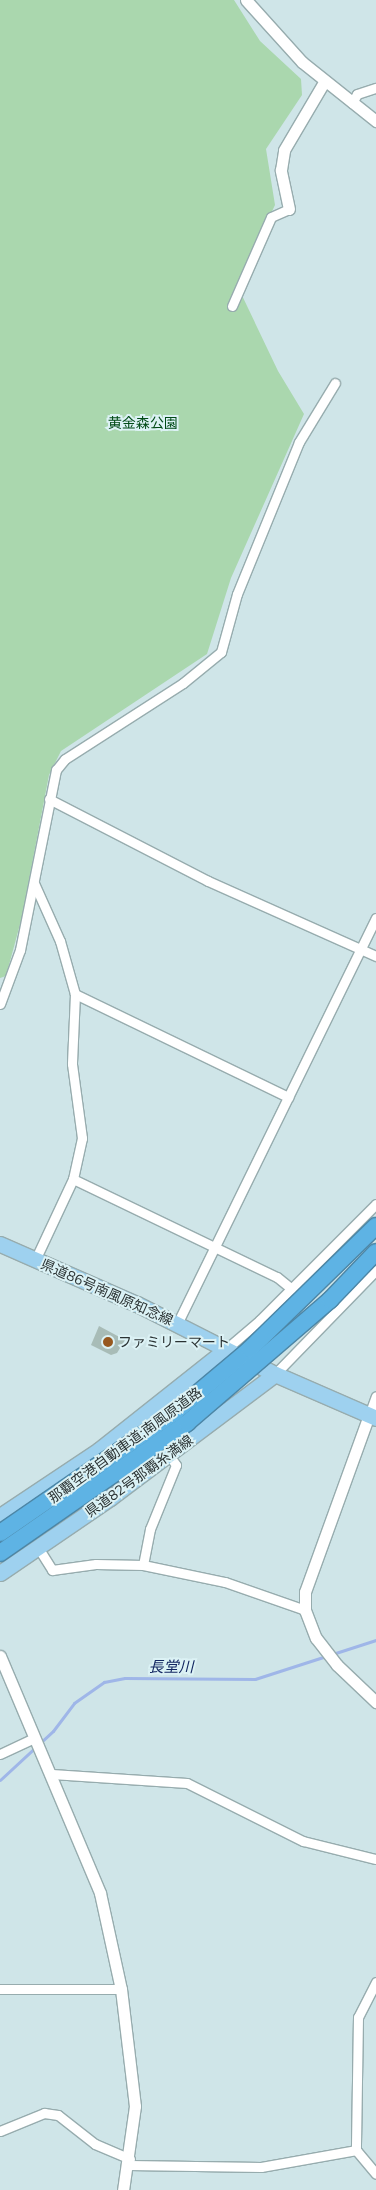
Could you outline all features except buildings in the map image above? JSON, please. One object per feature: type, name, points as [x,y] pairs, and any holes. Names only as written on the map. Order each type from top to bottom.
[{"type":"highway","name":"那覇空港自動車道;南風原道路","points":[[0,1533],[174,1413],[250,1349],[376,1226]]},
{"type":"highway","name":"那覇空港自動車道;南風原道路","points":[[0,1553],[187,1423],[330,1300],[376,1252]]},
{"type":"main road","name":"県道86号南風原知念線","points":[[0,1244],[177,1324],[275,1374],[372,1417]]},
{"type":"main road","points":[[0,1516],[99,1450],[225,1350]]},
{"type":"main road","name":"県道82号那覇糸満線","points":[[0,1573],[39,1549],[169,1455],[275,1374]]},
{"type":"street","points":[[246,0],[285,46],[324,82],[376,121]]},
{"type":"street","points":[[232,306],[271,217],[289,209],[282,170],[284,150],[324,82]]},
{"type":"street","points":[[352,103],[357,94],[376,88]]},
{"type":"street","points":[[0,1004],[20,950],[53,778],[65,759],[183,683],[220,652],[237,594],[299,442],[335,383]]},
{"type":"street","points":[[49,799],[208,880],[376,956]]},
{"type":"street","points":[[34,883],[60,941],[75,994],[72,1064],[82,1138],[73,1179],[36,1260]]},
{"type":"street","points":[[177,1324],[376,918]]},
{"type":"street","points":[[75,994],[288,1098]]},
{"type":"street","points":[[73,1179],[277,1277],[292,1288]]},
{"type":"street","points":[[225,1350],[292,1288],[376,1204]]},
{"type":"street","points":[[275,1374],[376,1270]]},
{"type":"street","points":[[376,1396],[372,1417],[305,1592],[305,1610],[316,1638],[337,1665],[376,1702]]},
{"type":"street","points":[[143,1565],[150,1529],[176,1465],[169,1455]]},
{"type":"street","points":[[39,1549],[52,1570],[96,1564],[143,1565],[225,1582],[305,1610]]},
{"type":"street","points":[[0,1656],[52,1774],[100,1893],[121,1989],[135,2106],[129,2162],[123,2190]]},
{"type":"street","points":[[0,1754],[35,1738]]},
{"type":"street","points":[[52,1774],[187,1783],[303,1841],[376,1859]]},
{"type":"street","points":[[376,1982],[358,2017],[356,2150],[376,2174]]},
{"type":"street","points":[[0,1988],[121,1989]]},
{"type":"street","points":[[0,2131],[44,2113],[58,2115],[95,2144],[129,2162],[261,2167],[356,2150]]},
{"type":"green space","name":"黄金森公園","points":[[0,0],[234,0],[260,41],[301,79],[302,95],[266,149],[275,205],[237,285],[278,371],[304,414],[231,578],[207,654],[61,751],[49,775],[22,917],[6,976],[0,978]]},
{"type":"waterway","name":"長堂川","points":[[0,1780],[53,1731],[74,1703],[104,1682],[125,1678],[255,1679],[376,1640]]},
{"type":"place","name":"ファミリーマート","points":[[108,1342]]}]
